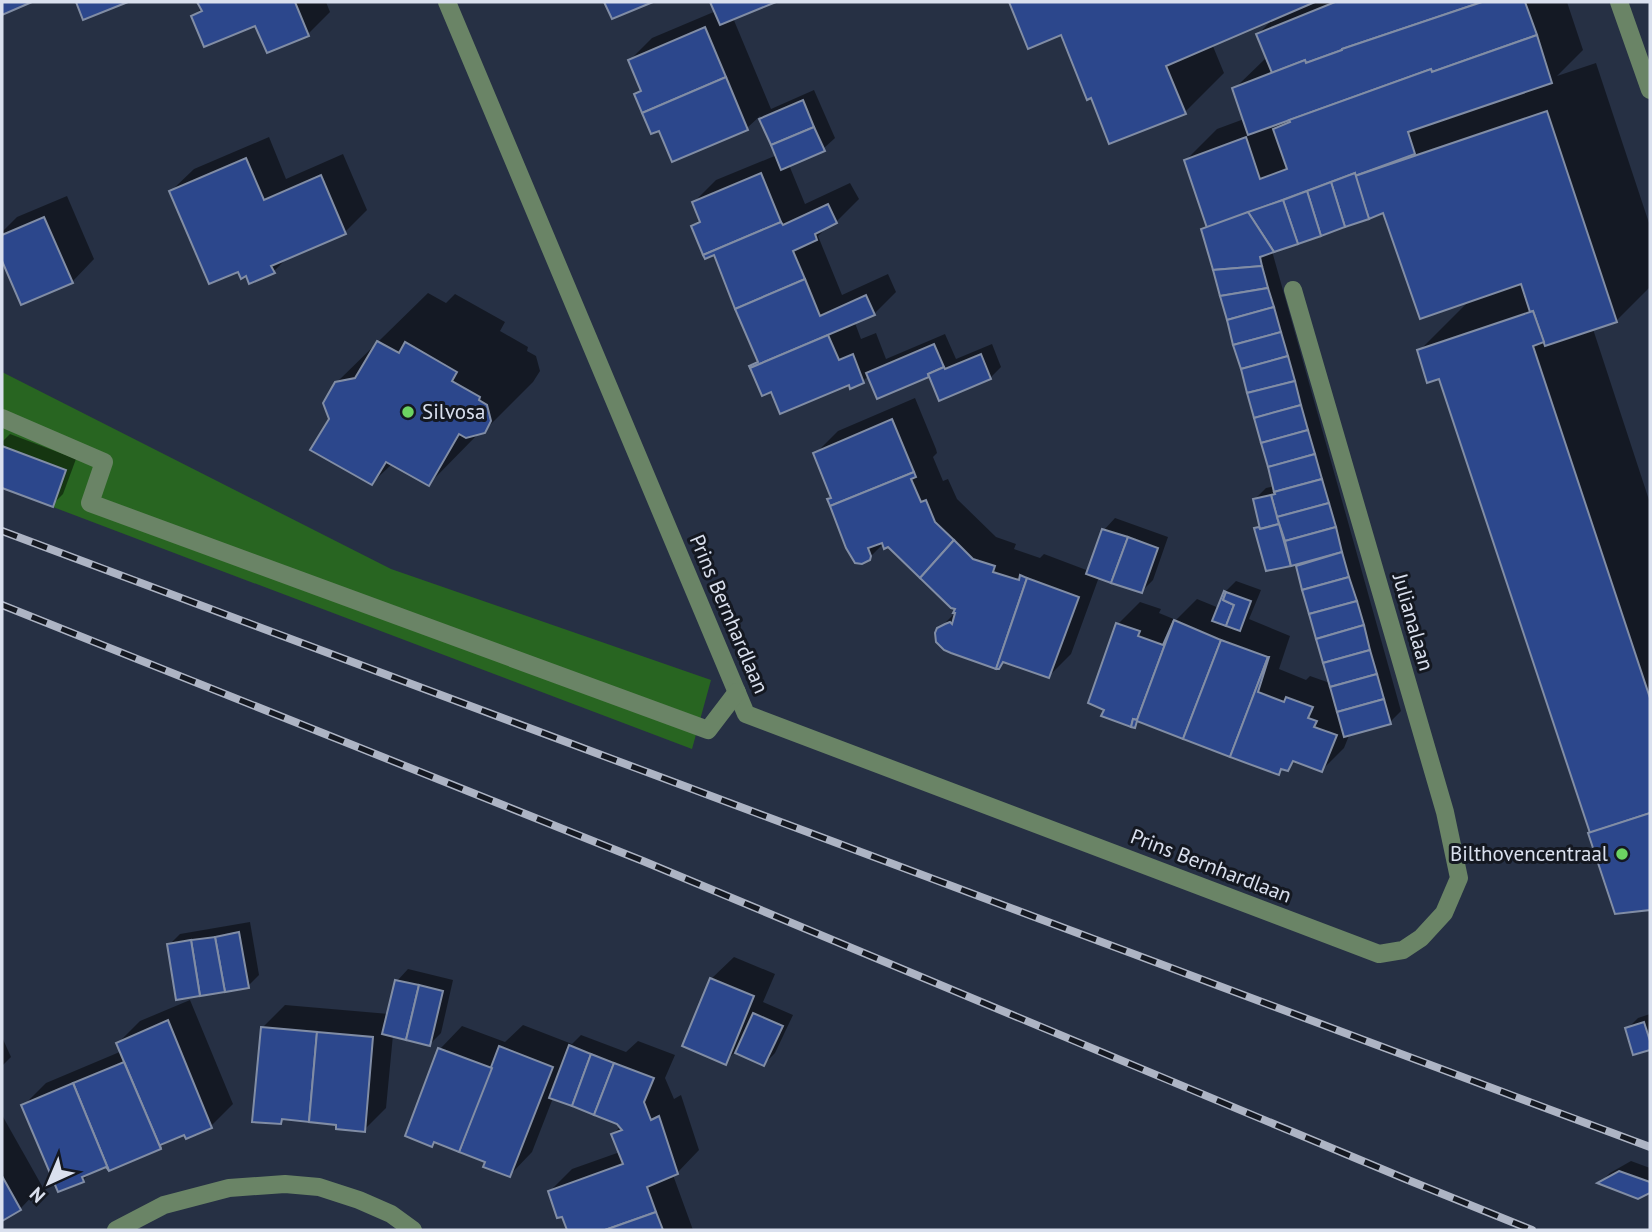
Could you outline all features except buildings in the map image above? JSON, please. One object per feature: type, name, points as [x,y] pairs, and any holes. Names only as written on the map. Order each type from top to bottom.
[{"type":"street","name":"Prins Bernhardlaan","points":[[447,2],[746,714],[1379,954],[1403,950]]},
{"type":"street","points":[[1619,2],[1650,90]]},
{"type":"street","name":"Julianalaan","points":[[1293,290],[1445,812],[1459,878],[1444,913],[1421,937],[1403,950]]},
{"type":"street","points":[[2,418],[104,462],[90,503],[103,508],[708,730],[737,692]]},
{"type":"street","points":[[116,1230],[164,1205],[229,1188],[285,1184],[319,1187],[359,1200],[391,1214],[413,1230]]},
{"type":"green space","points":[[2,372],[391,569],[711,680],[692,749],[53,507],[66,470],[2,446]]},
{"type":"railway","points":[[2,531],[1650,1147]]},
{"type":"railway","points":[[2,605],[643,861],[1532,1230]]},
{"type":"place","name":"Silvosa","points":[[408,412]]},
{"type":"place","name":"Bilthovencentraal","points":[[1622,854]]}]
